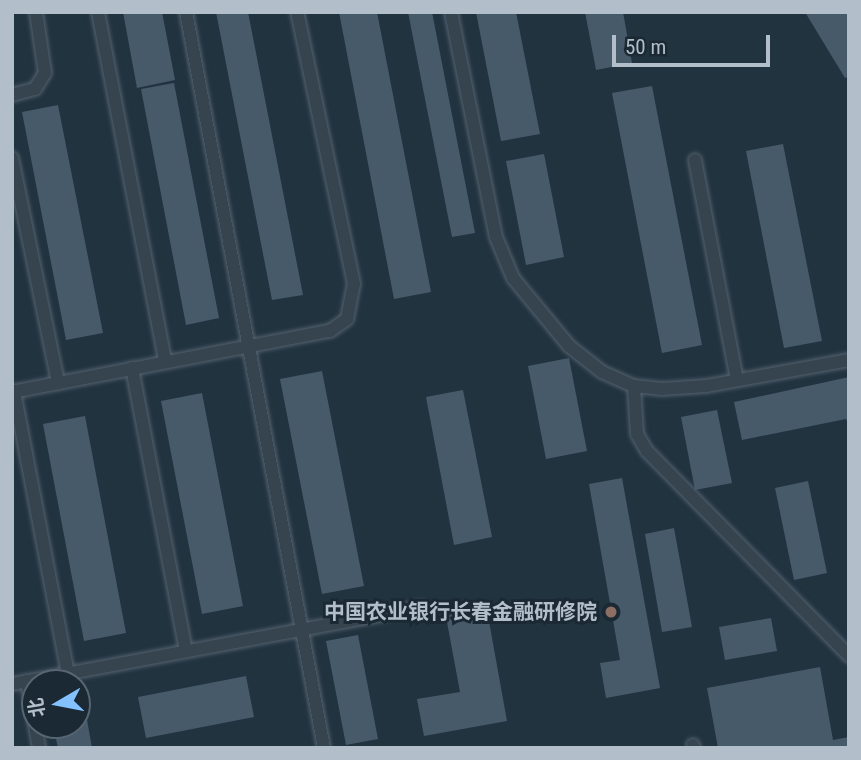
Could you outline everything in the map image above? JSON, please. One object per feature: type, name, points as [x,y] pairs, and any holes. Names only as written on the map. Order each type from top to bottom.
[{"type":"lane","points":[[12,95],[35,89],[46,73],[36,12]]},
{"type":"lane","points":[[98,12],[165,361]]},
{"type":"lane","points":[[186,12],[324,748]]},
{"type":"lane","points":[[67,669],[13,392],[330,331],[347,318],[354,284],[297,12]]},
{"type":"lane","points":[[451,12],[488,204],[513,278],[569,345],[602,372],[634,386],[662,388],[737,380],[849,360]]},
{"type":"lane","points":[[12,158],[58,383]]},
{"type":"lane","points":[[695,160],[737,380]]},
{"type":"lane","points":[[132,368],[186,651]]},
{"type":"lane","points":[[634,386],[637,434],[647,452],[849,656]]},
{"type":"lane","points":[[89,669],[422,607]]},
{"type":"building","points":[[123,12],[162,12],[175,80],[137,88]]},
{"type":"building","points":[[216,12],[248,12],[303,295],[272,300]]},
{"type":"building","points":[[339,12],[377,12],[431,292],[394,299]]},
{"type":"building","points":[[408,12],[432,12],[475,233],[452,237]]},
{"type":"building","points":[[476,12],[516,12],[540,134],[501,141]]},
{"type":"building","points":[[585,12],[623,12],[632,63],[596,70]]},
{"type":"building","points":[[805,12],[849,12],[849,76],[845,78]]},
{"type":"building","points":[[174,83],[219,318],[186,325],[141,89]]},
{"type":"building","points":[[652,86],[702,345],[662,353],[612,93]]},
{"type":"building","points":[[58,105],[103,333],[66,340],[22,112]]},
{"type":"building","points":[[783,144],[822,341],[784,348],[746,151]]},
{"type":"building","points":[[544,154],[564,257],[526,265],[506,161]]},
{"type":"building","points":[[569,358],[587,451],[546,459],[528,366]]},
{"type":"building","points":[[322,371],[364,586],[322,594],[280,379]]},
{"type":"building","points":[[849,377],[849,425],[846,419],[742,440],[734,402]]},
{"type":"building","points":[[463,390],[492,537],[454,545],[426,397]]},
{"type":"building","points":[[202,393],[243,606],[202,614],[161,401]]},
{"type":"building","points":[[717,410],[732,483],[695,490],[681,417]]},
{"type":"building","points":[[85,416],[126,633],[84,641],[43,424]]},
{"type":"building","points":[[622,478],[660,688],[606,698],[600,663],[620,660],[589,484]]},
{"type":"building","points":[[808,481],[827,573],[794,580],[775,488]]},
{"type":"building","points":[[674,528],[692,627],[662,632],[645,534]]},
{"type":"building","points":[[485,599],[507,721],[424,736],[417,699],[460,692],[444,606]]},
{"type":"building","points":[[771,618],[777,651],[725,660],[719,627]]},
{"type":"building","points":[[358,635],[378,739],[346,745],[326,641]]},
{"type":"building","points":[[820,667],[833,740],[849,737],[849,748],[718,748],[707,688]]},
{"type":"building","points":[[246,676],[254,717],[146,738],[138,697]]},
{"type":"building","points":[[56,739],[90,739],[92,748],[58,748]]},
{"type":"place","name":"中国农业银行长春金融研修院","points":[[611,612]]}]
